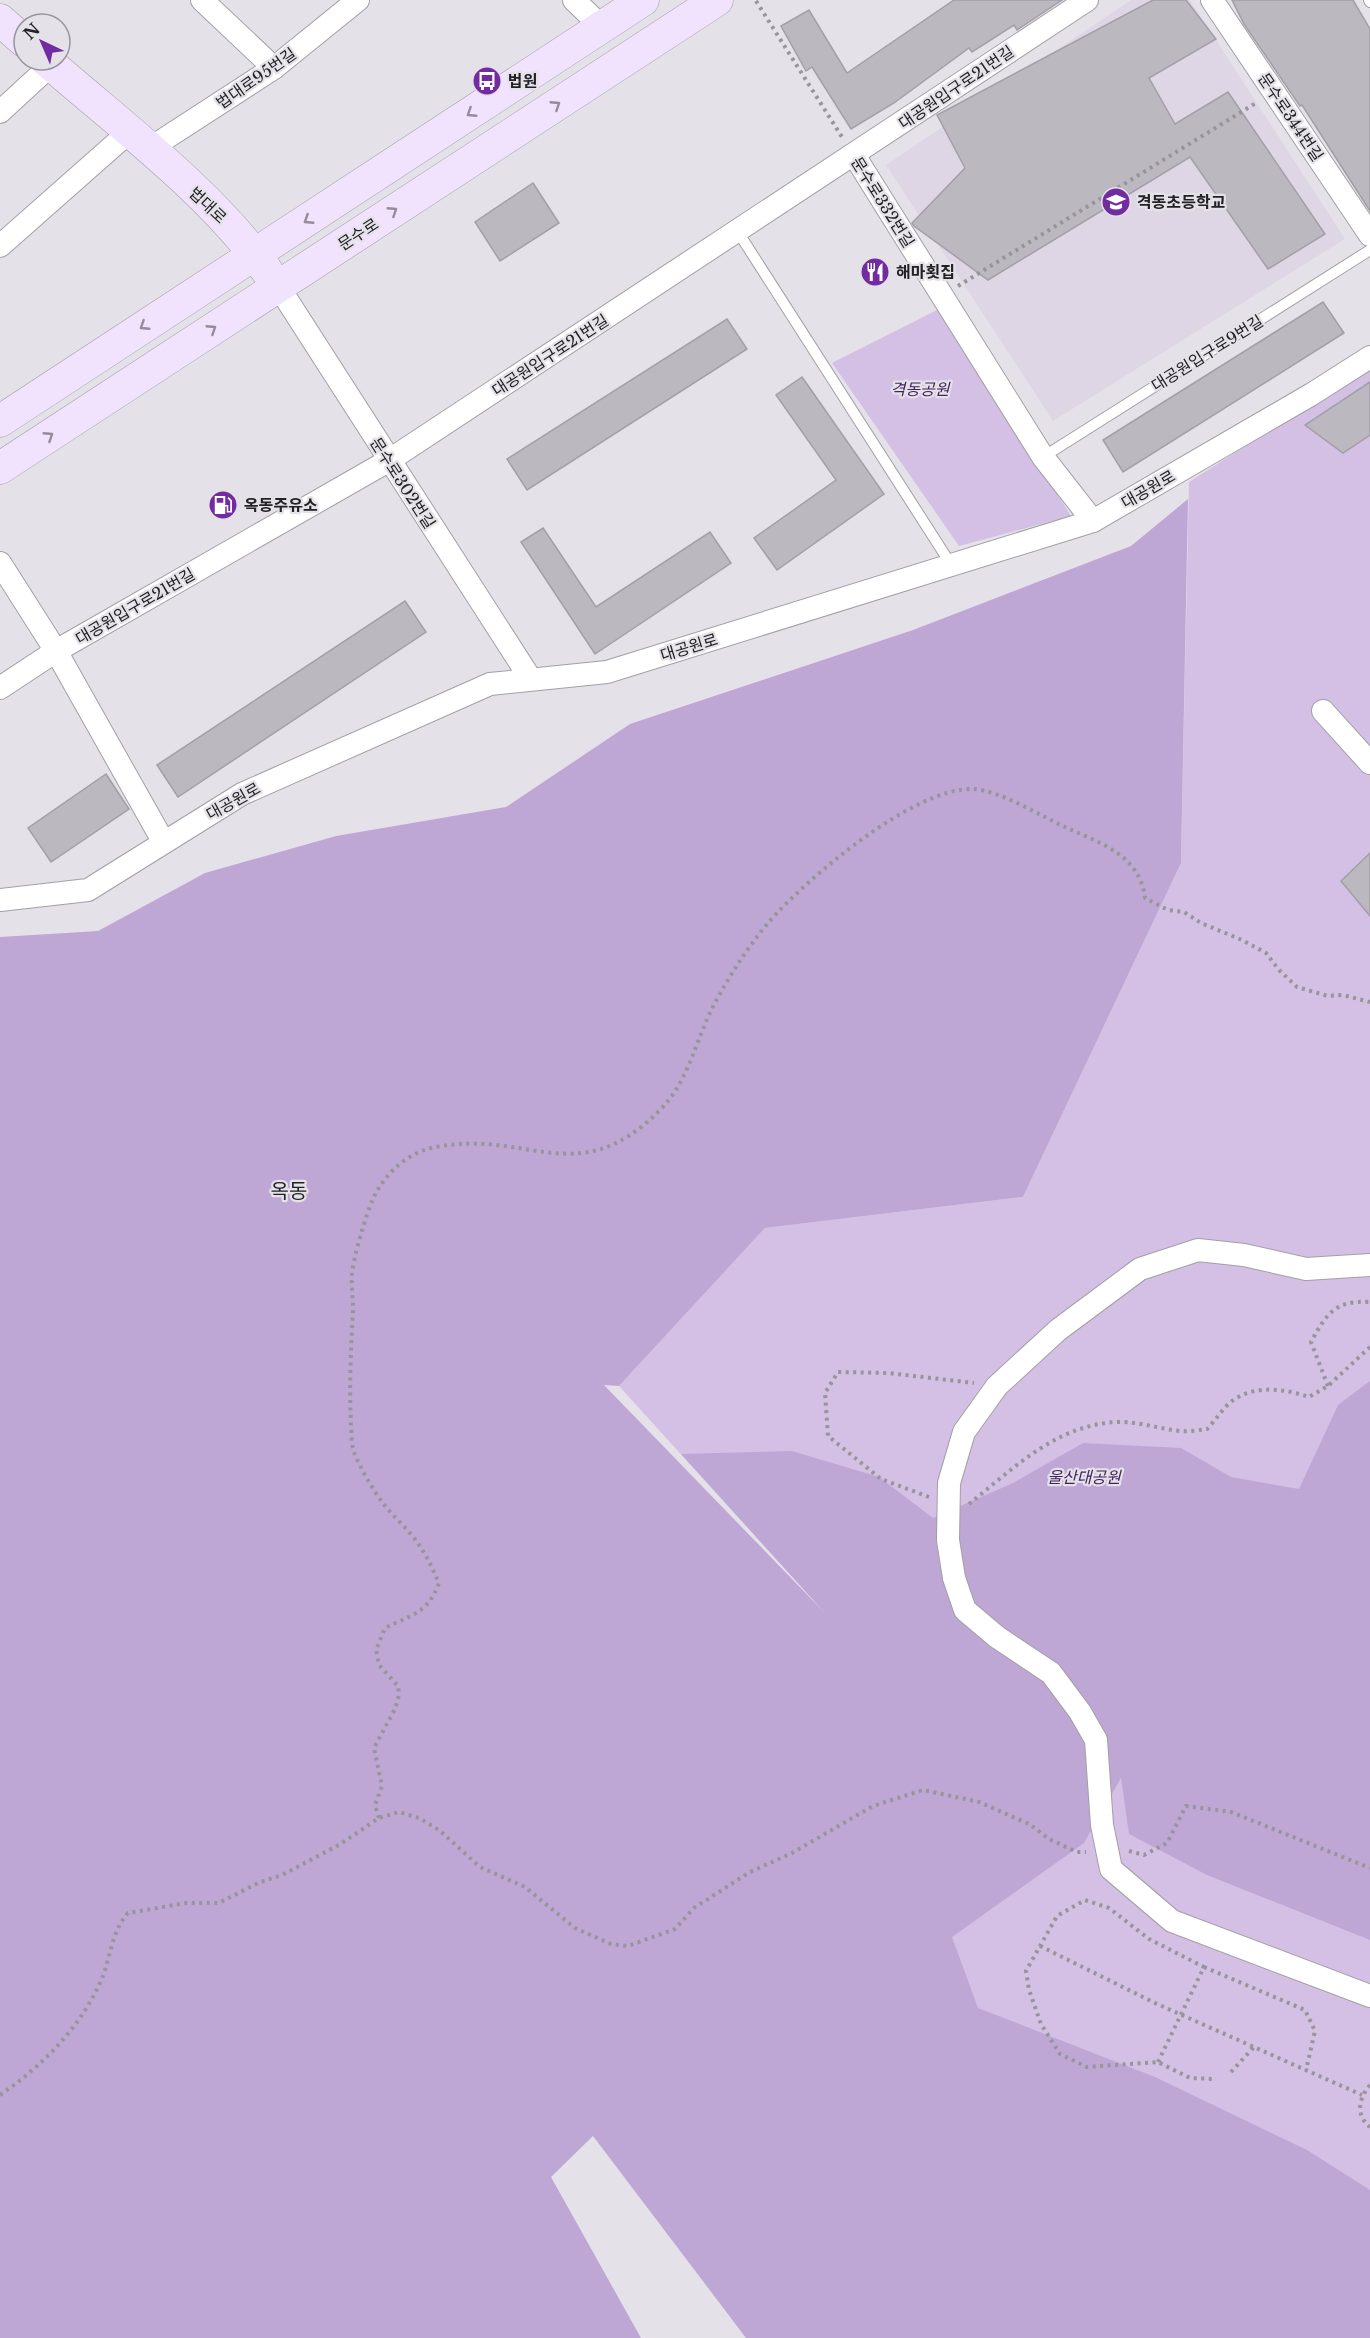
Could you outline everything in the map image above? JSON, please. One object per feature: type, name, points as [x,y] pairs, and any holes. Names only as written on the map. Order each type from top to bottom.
[{"type":"main road","points":[[0,421],[643,0]]},
{"type":"main road","name":"문수로","points":[[0,468],[717,0]]},
{"type":"main road","points":[[0,20],[12,30]]},
{"type":"main road","name":"법대로","points":[[61,72],[139,140],[233,228],[278,286]]},
{"type":"street","points":[[202,0],[274,68]]},
{"type":"street","name":"법대로95번길","points":[[139,140],[274,68],[358,0]]},
{"type":"street","points":[[574,0],[602,27]]},
{"type":"street","name":"대공원입구로21번길","points":[[0,688],[56,651],[388,461],[1087,0]]},
{"type":"street","name":"문수로344번길","points":[[1212,0],[1370,235]]},
{"type":"street","points":[[0,111],[39,72]]},
{"type":"street","points":[[0,246],[139,140]]},
{"type":"street","name":"문수로332번길","points":[[854,155],[1043,457],[1093,521]]},
{"type":"street","name":"문수로302번길","points":[[278,286],[388,461],[530,678]]},
{"type":"street","name":"대공원로","points":[[0,900],[88,890],[242,794],[490,684],[530,678],[607,672],[1093,521],[1312,394],[1370,357]]},
{"type":"street","points":[[0,563],[56,651],[163,842]]},
{"type":"street","points":[[1323,711],[1370,763]]},
{"type":"street","points":[[1370,1265],[1305,1269],[1244,1255],[1198,1250],[1140,1269],[1094,1301],[997,1386],[964,1432],[949,1483],[948,1540],[954,1578],[965,1610],[997,1637],[1051,1673],[1080,1712],[1096,1740],[1102,1825],[1111,1869],[1172,1921],[1370,1996]]},
{"type":"lane","points":[[738,232],[952,566]]},
{"type":"lane","name":"대공원입구로9번길","points":[[1043,457],[1370,250]]},
{"type":"path","name":"문수로332번길","points":[[756,1],[854,155]]},
{"type":"path","points":[[942,296],[1274,92]]},
{"type":"path","points":[[379,1818],[375,1805],[381,1786],[374,1748],[395,1709],[399,1695],[398,1686],[379,1665],[376,1650],[385,1628],[422,1611],[432,1600],[439,1583],[419,1544],[382,1501],[353,1450],[349,1385],[352,1272],[373,1199],[395,1166],[434,1147],[468,1143],[520,1146],[563,1155],[588,1154],[632,1135],[660,1110],[680,1085],[712,1008],[737,963],[770,921],[822,869],[881,828],[932,797],[974,789],[1000,796],[1109,848],[1135,867],[1143,881],[1144,898],[1168,910],[1184,912],[1266,953],[1279,970],[1297,987],[1328,996],[1343,995],[1370,1002]]},
{"type":"path","points":[[1328,1386],[1311,1342],[1325,1316],[1349,1301],[1370,1302]]},
{"type":"path","points":[[997,1386],[888,1372],[838,1372],[825,1393],[828,1436],[881,1479],[949,1511],[1034,1450],[1079,1430],[1119,1422],[1149,1424],[1182,1432],[1208,1429],[1233,1400],[1262,1390],[1283,1389],[1309,1397],[1328,1386],[1370,1347]]},
{"type":"path","points":[[0,2095],[25,2078],[74,2028],[100,1984],[112,1953],[111,1942],[128,1912],[175,1905],[219,1904],[339,1845],[379,1818],[399,1812],[419,1818],[439,1830],[480,1867],[525,1887],[575,1928],[611,1944],[628,1946],[675,1929],[694,1908],[750,1872],[792,1853],[873,1806],[923,1790],[979,1802],[1029,1824],[1049,1839],[1077,1851],[1117,1849],[1144,1855],[1167,1843],[1186,1806],[1231,1812],[1370,1869]]},
{"type":"path","points":[[1214,2079],[1190,2078],[1158,2062],[1087,2067],[1060,2054],[1041,2025],[1029,1990],[1026,1971],[1057,1916],[1085,1900],[1110,1908],[1149,1939],[1204,1967],[1305,2010],[1315,2031],[1306,2070]]},
{"type":"path","points":[[1040,1946],[1180,2013],[1362,2095]]},
{"type":"path","points":[[1158,2062],[1204,1967]]},
{"type":"path","points":[[1231,2072],[1254,2047]]},
{"type":"path","points":[[1370,2085],[1362,2095],[1359,2109],[1364,2123],[1370,2127]]},
{"type":"shaded area","name":"격동초등학교","points":[[1131,0],[1190,0],[1345,239],[1053,421],[886,165]]},
{"type":"green space","name":"격동공원","points":[[939,309],[1071,516],[959,546],[832,363]]},
{"type":"green space","name":"울산대공원","points":[[1370,367],[1370,2338],[977,2008],[845,1635],[619,1386],[765,1228],[1023,1197],[1181,863],[1189,482]]},
{"type":"green space","points":[[1188,499],[1181,863],[1023,1197],[765,1228],[619,1386],[604,1385],[825,1613],[681,1454],[792,1451],[879,1477],[933,1518],[1013,1483],[1083,1443],[1181,1448],[1231,1477],[1299,1489],[1338,1405],[1370,1381],[1370,1940],[1207,1875],[1129,1834],[1121,1778],[1084,1843],[952,1937],[978,2008],[1155,2077],[1307,2150],[1370,2190],[1370,2338],[746,2338],[593,2136],[551,2177],[641,2338],[0,2338],[0,937],[98,931],[205,873],[336,836],[506,807],[630,724],[913,630],[1131,546]]},
{"type":"building","points":[[954,0],[1062,0],[1017,30],[1014,25],[972,52],[969,48],[894,103],[851,129],[812,67],[806,71],[781,26],[809,10],[847,73]]},
{"type":"building","name":"격동초등학교","points":[[1153,0],[1186,0],[1216,39],[1149,78],[1175,124],[1228,92],[1325,234],[1268,269],[1190,157],[988,280],[914,226],[912,223],[965,168],[937,115]]},
{"type":"building","points":[[1232,0],[1353,0],[1370,29],[1370,211],[1302,105],[1300,106],[1244,24]]},
{"type":"building","points":[[533,183],[559,223],[500,261],[475,222]]},
{"type":"building","points":[[1323,302],[1344,333],[1123,472],[1103,440]]},
{"type":"building","points":[[727,319],[747,349],[527,490],[507,459]]},
{"type":"building","points":[[802,377],[884,494],[777,570],[754,538],[836,480],[776,395]]},
{"type":"building","points":[[1370,382],[1370,435],[1343,453],[1305,425]]},
{"type":"building","points":[[543,528],[596,607],[710,532],[731,563],[595,654],[521,542]]},
{"type":"building","points":[[405,601],[426,632],[178,797],[157,765]]},
{"type":"building","points":[[106,774],[129,809],[51,862],[28,828]]},
{"type":"building","points":[[1370,853],[1370,916],[1341,881]]},
{"type":"place","name":"법원","points":[[487,81]]},
{"type":"place","name":"격동초등학교","points":[[1116,202]]},
{"type":"place","name":"해마횟집","points":[[875,272]]},
{"type":"place","name":"옥동주유소","points":[[223,505]]},
{"type":"district","name":"옥동","points":[[289,1191]]}]
